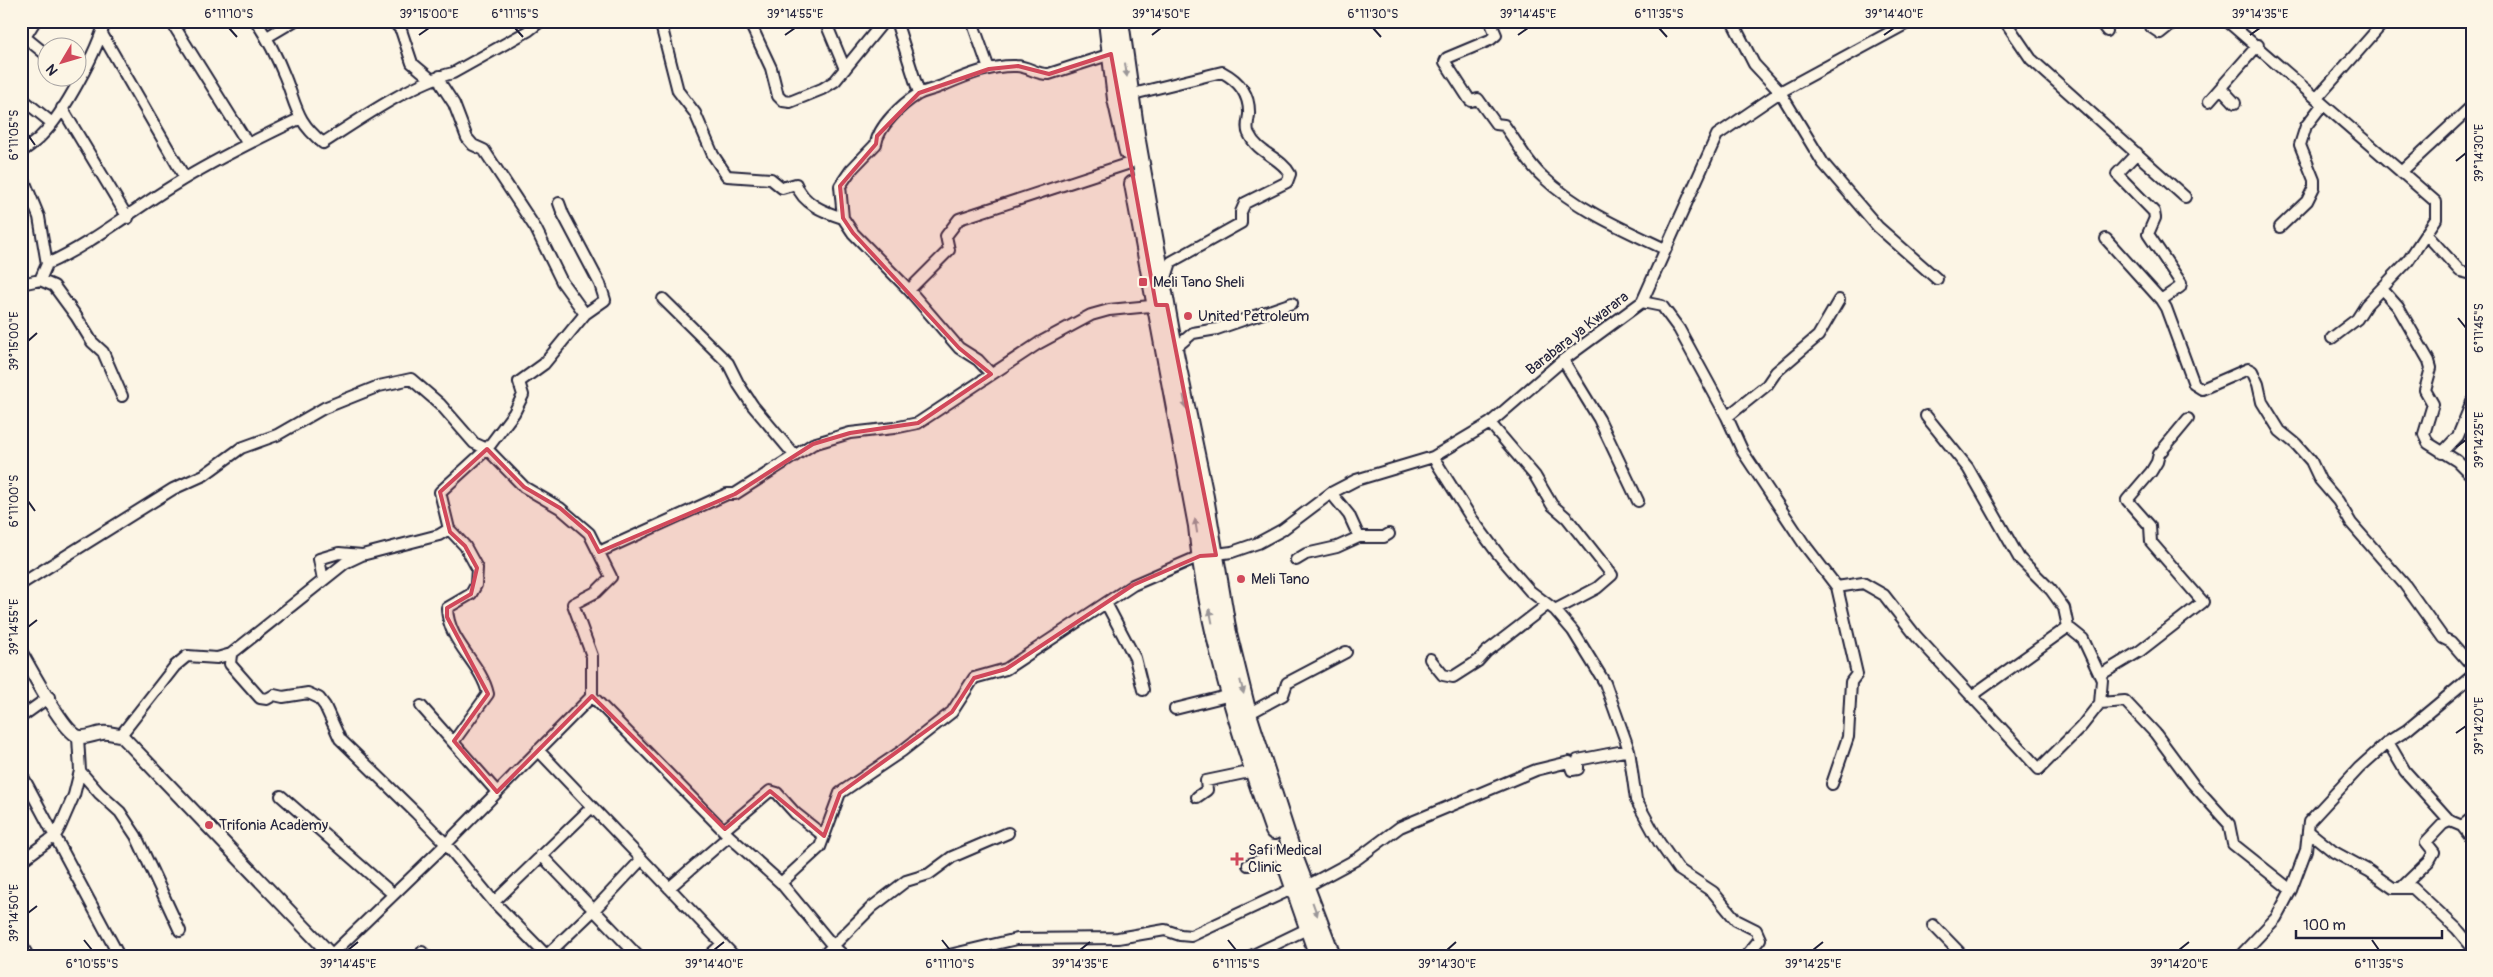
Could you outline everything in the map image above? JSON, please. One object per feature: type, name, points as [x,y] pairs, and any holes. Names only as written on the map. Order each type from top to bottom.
[{"type":"main road","points":[[1107,21],[1116,98],[1161,305],[1197,526],[1208,555]]},
{"type":"main road","points":[[1120,21],[1129,95],[1164,285],[1161,305],[1174,349],[1208,555],[1228,633],[1231,695],[1281,852],[1300,887],[1332,956]]},
{"type":"main road","points":[[1228,661],[1248,714],[1292,851],[1309,928],[1318,956]]},
{"type":"street","points":[[34,21],[23,36],[38,48]]},
{"type":"street","points":[[88,64],[102,34],[105,21]]},
{"type":"street","points":[[171,21],[248,144]]},
{"type":"street","points":[[256,21],[267,37],[285,77],[299,119],[308,131],[323,143],[436,78],[453,73],[528,31],[541,21]]},
{"type":"street","points":[[267,37],[294,21]]},
{"type":"street","points":[[393,21],[401,30],[412,64],[436,78],[441,84],[454,104],[466,138],[473,145],[484,150],[536,229],[562,282],[585,314]]},
{"type":"street","points":[[660,21],[678,92],[695,113],[713,155],[727,176],[771,180],[782,188],[796,184],[798,192],[823,212],[843,218]]},
{"type":"street","points":[[749,21],[771,68],[775,89],[783,101],[790,102],[822,89],[835,81],[884,21]]},
{"type":"street","points":[[825,21],[845,69]]},
{"type":"street","points":[[896,21],[919,93]]},
{"type":"street","points":[[972,21],[990,69]]},
{"type":"street","points":[[1490,21],[1496,35],[1490,40],[1447,58],[1445,62],[1469,99],[1471,101],[1478,99],[1496,124],[1504,125],[1543,177],[1572,200],[1613,225],[1665,249]]},
{"type":"street","points":[[1746,21],[1734,24],[1754,64],[1780,92],[1823,163],[1878,227],[1937,279]]},
{"type":"street","name":"Barabara ya Kwarara","points":[[781,883],[820,847],[840,793],[902,751],[952,712],[974,678],[1006,669],[1133,586],[1208,555],[1232,552],[1258,543],[1282,530],[1331,493],[1356,480],[1433,457],[1490,422],[1563,360],[1642,302],[1717,135],[1780,92],[1911,21]]},
{"type":"street","points":[[2006,21],[2031,59],[2137,152],[2184,197]]},
{"type":"street","points":[[2099,21],[2107,31]]},
{"type":"street","points":[[2151,27],[2160,33],[2174,21]]},
{"type":"street","points":[[2227,21],[2258,45],[2436,202],[2436,218],[2408,261],[2352,324],[2332,338]]},
{"type":"street","points":[[2280,227],[2307,201],[2314,187],[2314,180],[2300,145],[2306,126],[2320,101],[2383,23]]},
{"type":"street","points":[[102,34],[185,178]]},
{"type":"street","points":[[2209,101],[2221,88],[2222,83],[2258,45]]},
{"type":"street","points":[[991,374],[978,360],[959,348],[909,290],[853,233],[843,218],[840,186],[851,170],[876,144],[877,136],[899,110],[919,93],[990,69],[1018,66],[1039,74],[1049,74],[1111,54]]},
{"type":"street","points":[[1129,95],[1222,72],[1236,80],[1249,104],[1248,133],[1260,150],[1285,164],[1290,174],[1288,182],[1244,203],[1241,212],[1241,223],[1171,262],[1164,285]]},
{"type":"street","points":[[21,152],[43,135],[62,108],[72,88]]},
{"type":"street","points":[[2221,88],[2235,103]]},
{"type":"street","points":[[21,98],[52,123]]},
{"type":"street","points":[[2402,172],[2472,106]]},
{"type":"street","points":[[62,108],[128,218]]},
{"type":"street","points":[[47,264],[67,255],[128,218],[185,178],[299,119]]},
{"type":"street","points":[[2137,152],[2117,174],[2154,212],[2155,218],[2148,234],[2181,283],[2180,288],[2161,300]]},
{"type":"street","points":[[909,290],[949,250],[946,236],[959,219],[1130,163]]},
{"type":"street","points":[[21,173],[39,217],[47,264],[40,280]]},
{"type":"street","points":[[454,741],[488,694],[485,682],[454,637],[447,617],[447,608],[471,594],[476,585],[477,568],[465,546],[449,529],[440,492],[487,449],[520,404],[523,395],[519,382],[544,364],[585,314],[605,300],[600,284],[559,203]]},
{"type":"street","points":[[2426,234],[2460,271],[2472,274]]},
{"type":"street","points":[[2106,239],[2166,308],[2198,388],[2202,389],[2248,369],[2252,371],[2258,384],[2262,402],[2280,431],[2296,444],[2311,461],[2320,480],[2338,501],[2351,523],[2405,585],[2443,638],[2451,642],[2472,666]]},
{"type":"street","points":[[21,284],[40,280],[54,286],[92,342],[103,352],[122,396]]},
{"type":"street","points":[[2382,289],[2398,307],[2429,361],[2431,368],[2425,390],[2433,404],[2424,434],[2428,443],[2456,461],[2472,476]]},
{"type":"street","points":[[663,299],[728,363],[739,385],[753,406],[795,456]]},
{"type":"street","points":[[1727,417],[1767,385],[1776,372],[1818,336],[1839,300]]},
{"type":"street","points":[[1642,302],[1662,306],[1679,329],[1727,417],[1743,452],[1804,544],[1836,587],[1858,674],[1851,682],[1848,736],[1832,784]]},
{"type":"street","points":[[1174,349],[1193,333],[1217,329],[1292,303]]},
{"type":"street","points":[[599,552],[727,494],[735,494],[813,444],[850,433],[918,423],[1039,343],[1091,315],[1110,310],[1161,305]]},
{"type":"street","points":[[1563,360],[1599,419],[1638,501]]},
{"type":"street","points":[[21,584],[173,489],[204,475],[241,448],[277,435],[324,408],[379,386],[411,379],[440,404],[474,443],[487,449],[524,487],[560,508],[589,533],[612,577],[596,592],[573,604],[592,656],[592,696],[727,832],[781,883],[832,946],[844,956]]},
{"type":"street","points":[[2442,453],[2458,436],[2472,402]]},
{"type":"street","points":[[1836,587],[1863,583],[1884,595],[1916,636],[1973,695],[2039,769],[2081,727],[2100,703],[2102,680],[2083,639],[2068,627],[2064,608],[2051,590],[2019,558],[1968,468],[1926,416]]},
{"type":"street","points":[[2100,675],[2140,651],[2203,602],[2151,542],[2150,526],[2127,500],[2151,472],[2159,454],[2188,419]]},
{"type":"street","points":[[1430,659],[1443,675],[1453,677],[1551,608],[1597,588],[1612,575],[1567,518],[1552,505],[1535,476],[1490,422]]},
{"type":"street","points":[[1433,457],[1472,519],[1498,554],[1530,591],[1551,608],[1573,631],[1605,683],[1629,750],[1636,800],[1658,842],[1678,870],[1713,892],[1736,920],[1756,930],[1760,939],[1746,956]]},
{"type":"street","points":[[1331,493],[1348,515],[1359,537]]},
{"type":"street","points":[[323,580],[319,559],[339,553],[362,555],[424,540],[449,529]]},
{"type":"street","points":[[1296,560],[1311,552],[1337,547],[1359,537],[1384,537],[1389,534]]},
{"type":"street","points":[[121,736],[169,673],[187,656],[217,658],[231,654],[297,603],[323,580],[362,555]]},
{"type":"street","points":[[1106,603],[1135,658],[1143,690]]},
{"type":"street","points":[[1973,695],[2068,627]]},
{"type":"street","points":[[1248,714],[1282,695],[1287,683],[1346,652]]},
{"type":"street","points":[[21,653],[59,719],[78,737],[80,770],[74,795],[55,836],[21,861]]},
{"type":"street","points":[[231,654],[230,664],[260,698],[267,699],[274,695],[283,697],[308,693],[319,698],[325,706],[340,740],[446,844],[494,902],[547,956],[641,860]]},
{"type":"street","points":[[2240,956],[2276,918],[2291,890],[2306,850],[2309,822],[2359,768],[2388,742],[2407,730],[2472,676]]},
{"type":"street","points":[[1175,709],[1231,695]]},
{"type":"street","points":[[78,737],[90,737],[103,732],[121,736],[331,955],[446,844],[592,696]]},
{"type":"street","points":[[21,717],[48,697]]},
{"type":"street","points":[[2100,703],[2125,701],[2155,733],[2192,783],[2230,824],[2233,844],[2291,890]]},
{"type":"street","points":[[422,706],[497,792]]},
{"type":"street","points":[[2388,742],[2405,772],[2450,821],[2462,826],[2472,839]]},
{"type":"street","points":[[538,750],[734,956]]},
{"type":"street","points":[[945,956],[1017,939],[1118,938],[1165,930],[1191,936],[1357,859],[1400,827],[1409,823],[1536,770],[1569,762],[1572,770],[1578,769],[1578,760],[1629,750]]},
{"type":"street","points":[[80,770],[99,793],[120,812],[136,836],[166,897],[180,931]]},
{"type":"street","points":[[1198,797],[1207,790],[1206,781],[1254,771]]},
{"type":"street","points":[[21,773],[119,956]]},
{"type":"street","points":[[669,888],[770,791],[777,794],[796,813],[824,836]]},
{"type":"street","points":[[281,796],[393,894]]},
{"type":"street","points":[[494,902],[592,807]]},
{"type":"street","points":[[2462,826],[2472,818]]},
{"type":"street","points":[[2402,886],[2429,861],[2434,852],[2426,842],[2443,824],[2450,821]]},
{"type":"street","points":[[2308,832],[2334,852],[2369,871],[2393,888],[2402,886],[2413,888],[2457,929],[2472,947]]},
{"type":"street","points":[[823,956],[872,907],[906,881],[929,874],[952,857],[1008,834]]},
{"type":"street","points":[[1248,865],[1281,852]]},
{"type":"street","points":[[541,855],[595,909],[638,956]]},
{"type":"street","points":[[1933,925],[1963,956]]},
{"type":"street","points":[[1251,956],[1309,928]]},
{"type":"street","points":[[21,944],[28,956]]},
{"type":"street","points":[[709,956],[722,944]]},
{"type":"highlighted area","points":[[1111,54],[1156,305],[1167,305],[1216,555],[1200,556],[1133,585],[1006,669],[974,678],[952,712],[840,793],[824,836],[770,791],[725,829],[592,696],[497,792],[454,741],[488,694],[447,617],[447,608],[471,594],[477,568],[465,546],[450,532],[440,492],[487,449],[524,487],[560,508],[589,533],[599,552],[735,494],[813,444],[850,433],[918,423],[991,374],[959,348],[853,233],[843,218],[840,186],[876,144],[877,136],[919,93],[989,69],[1018,66],[1049,74]]},
{"type":"place","name":"Meli Tano Sheli","points":[[1143,282]]},
{"type":"place","name":"United Petroleum","points":[[1188,316]]},
{"type":"place","name":"Meli Tano","points":[[1241,579]]},
{"type":"place","name":"Trifonia Academy","points":[[209,825]]},
{"type":"place","name":"Safi Medical Clinic","points":[[1237,859]]}]
